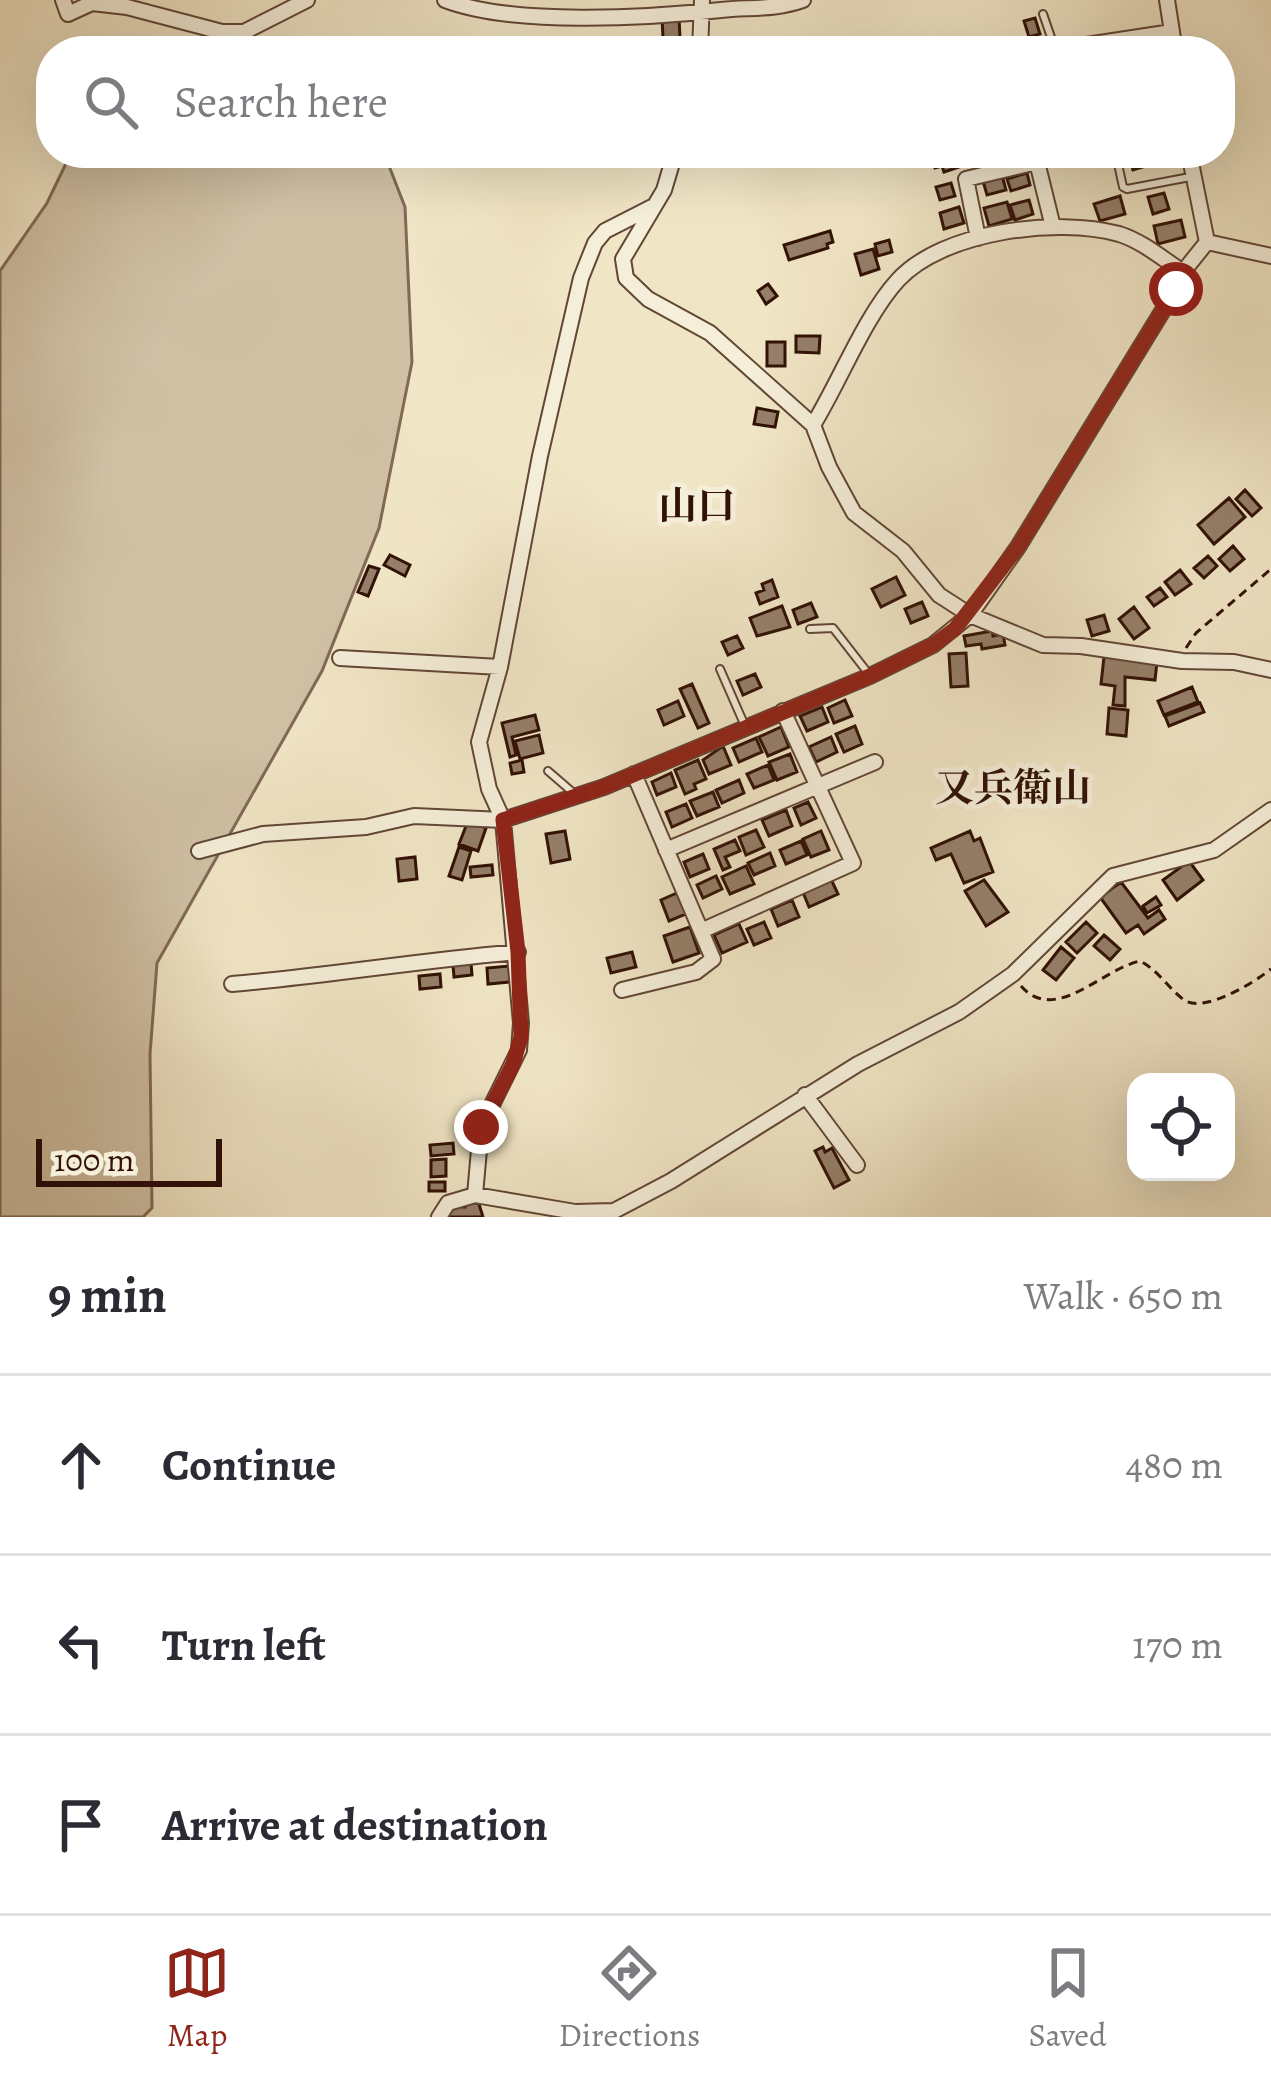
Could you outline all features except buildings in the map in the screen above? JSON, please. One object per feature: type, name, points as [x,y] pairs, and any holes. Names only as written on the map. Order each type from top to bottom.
[{"type":"street","points":[[63,0],[68,14],[92,3],[164,14],[222,32],[244,32],[307,0]]},
{"type":"street","points":[[445,0],[518,16],[703,7],[759,10],[803,0]]},
{"type":"street","points":[[1167,0],[1173,36]]},
{"type":"street","points":[[1145,36],[1172,32]]},
{"type":"street","points":[[671,168],[664,190],[623,259],[626,278],[648,299],[710,333],[813,425],[854,512],[903,551],[939,595],[970,615],[1043,645],[1182,661],[1234,662],[1271,670]]},
{"type":"street","points":[[978,238],[966,179],[1012,168]]},
{"type":"street","points":[[1038,168],[1053,227]]},
{"type":"street","points":[[199,850],[263,834],[366,826],[414,816],[503,820],[634,774],[933,645],[970,615],[1018,547],[1183,272],[1207,242],[1193,168]]},
{"type":"street","points":[[475,1195],[481,1127],[519,1050],[518,952],[503,820],[488,789],[479,742],[500,667],[540,456],[581,278],[605,231],[652,207]]},
{"type":"street","points":[[813,425],[880,303],[923,260],[978,238],[1053,227],[1122,235],[1183,272]]},
{"type":"street","points":[[1207,242],[1271,256]]},
{"type":"street","points":[[340,658],[500,667]]},
{"type":"street","points":[[700,931],[853,862],[783,711]]},
{"type":"street","points":[[666,850],[875,762]]},
{"type":"street","points":[[622,990],[696,972],[713,958],[634,774]]},
{"type":"street","points":[[439,1217],[448,1203],[475,1195],[535,1211],[613,1214],[805,1095],[958,1012],[1013,974],[1113,876],[1214,850],[1271,810]]},
{"type":"street","points":[[232,984],[310,978],[396,962],[518,952]]},
{"type":"street","points":[[805,1095],[856,1165]]},
{"type":"lane","points":[[1043,14],[1048,36]]},
{"type":"lane","points":[[1119,168],[1127,189],[1194,176]]},
{"type":"lane","points":[[810,628],[833,628],[870,676]]},
{"type":"lane","points":[[720,669],[746,728]]},
{"type":"lane","points":[[548,771],[578,796]]},
{"type":"path","points":[[1182,661],[1196,633],[1271,569]]},
{"type":"path","points":[[1013,974],[1031,997],[1054,1001],[1140,961],[1184,1000],[1195,1004],[1241,990],[1271,969]]},
{"type":"shaded area","points":[[64,168],[390,168],[405,207],[412,362],[379,528],[322,671],[157,963],[150,1054],[152,1208],[143,1217],[0,1217],[0,271],[47,203]]},
{"type":"district","name":"山口","points":[[697,505]]},
{"type":"district","name":"又兵衛山","points":[[1013,787]]},
{"type":"route","points":[[481,1127],[513,1064],[521,1037],[518,952],[503,820],[604,787],[870,676],[955,629],[1018,547],[1176,289]]}]
